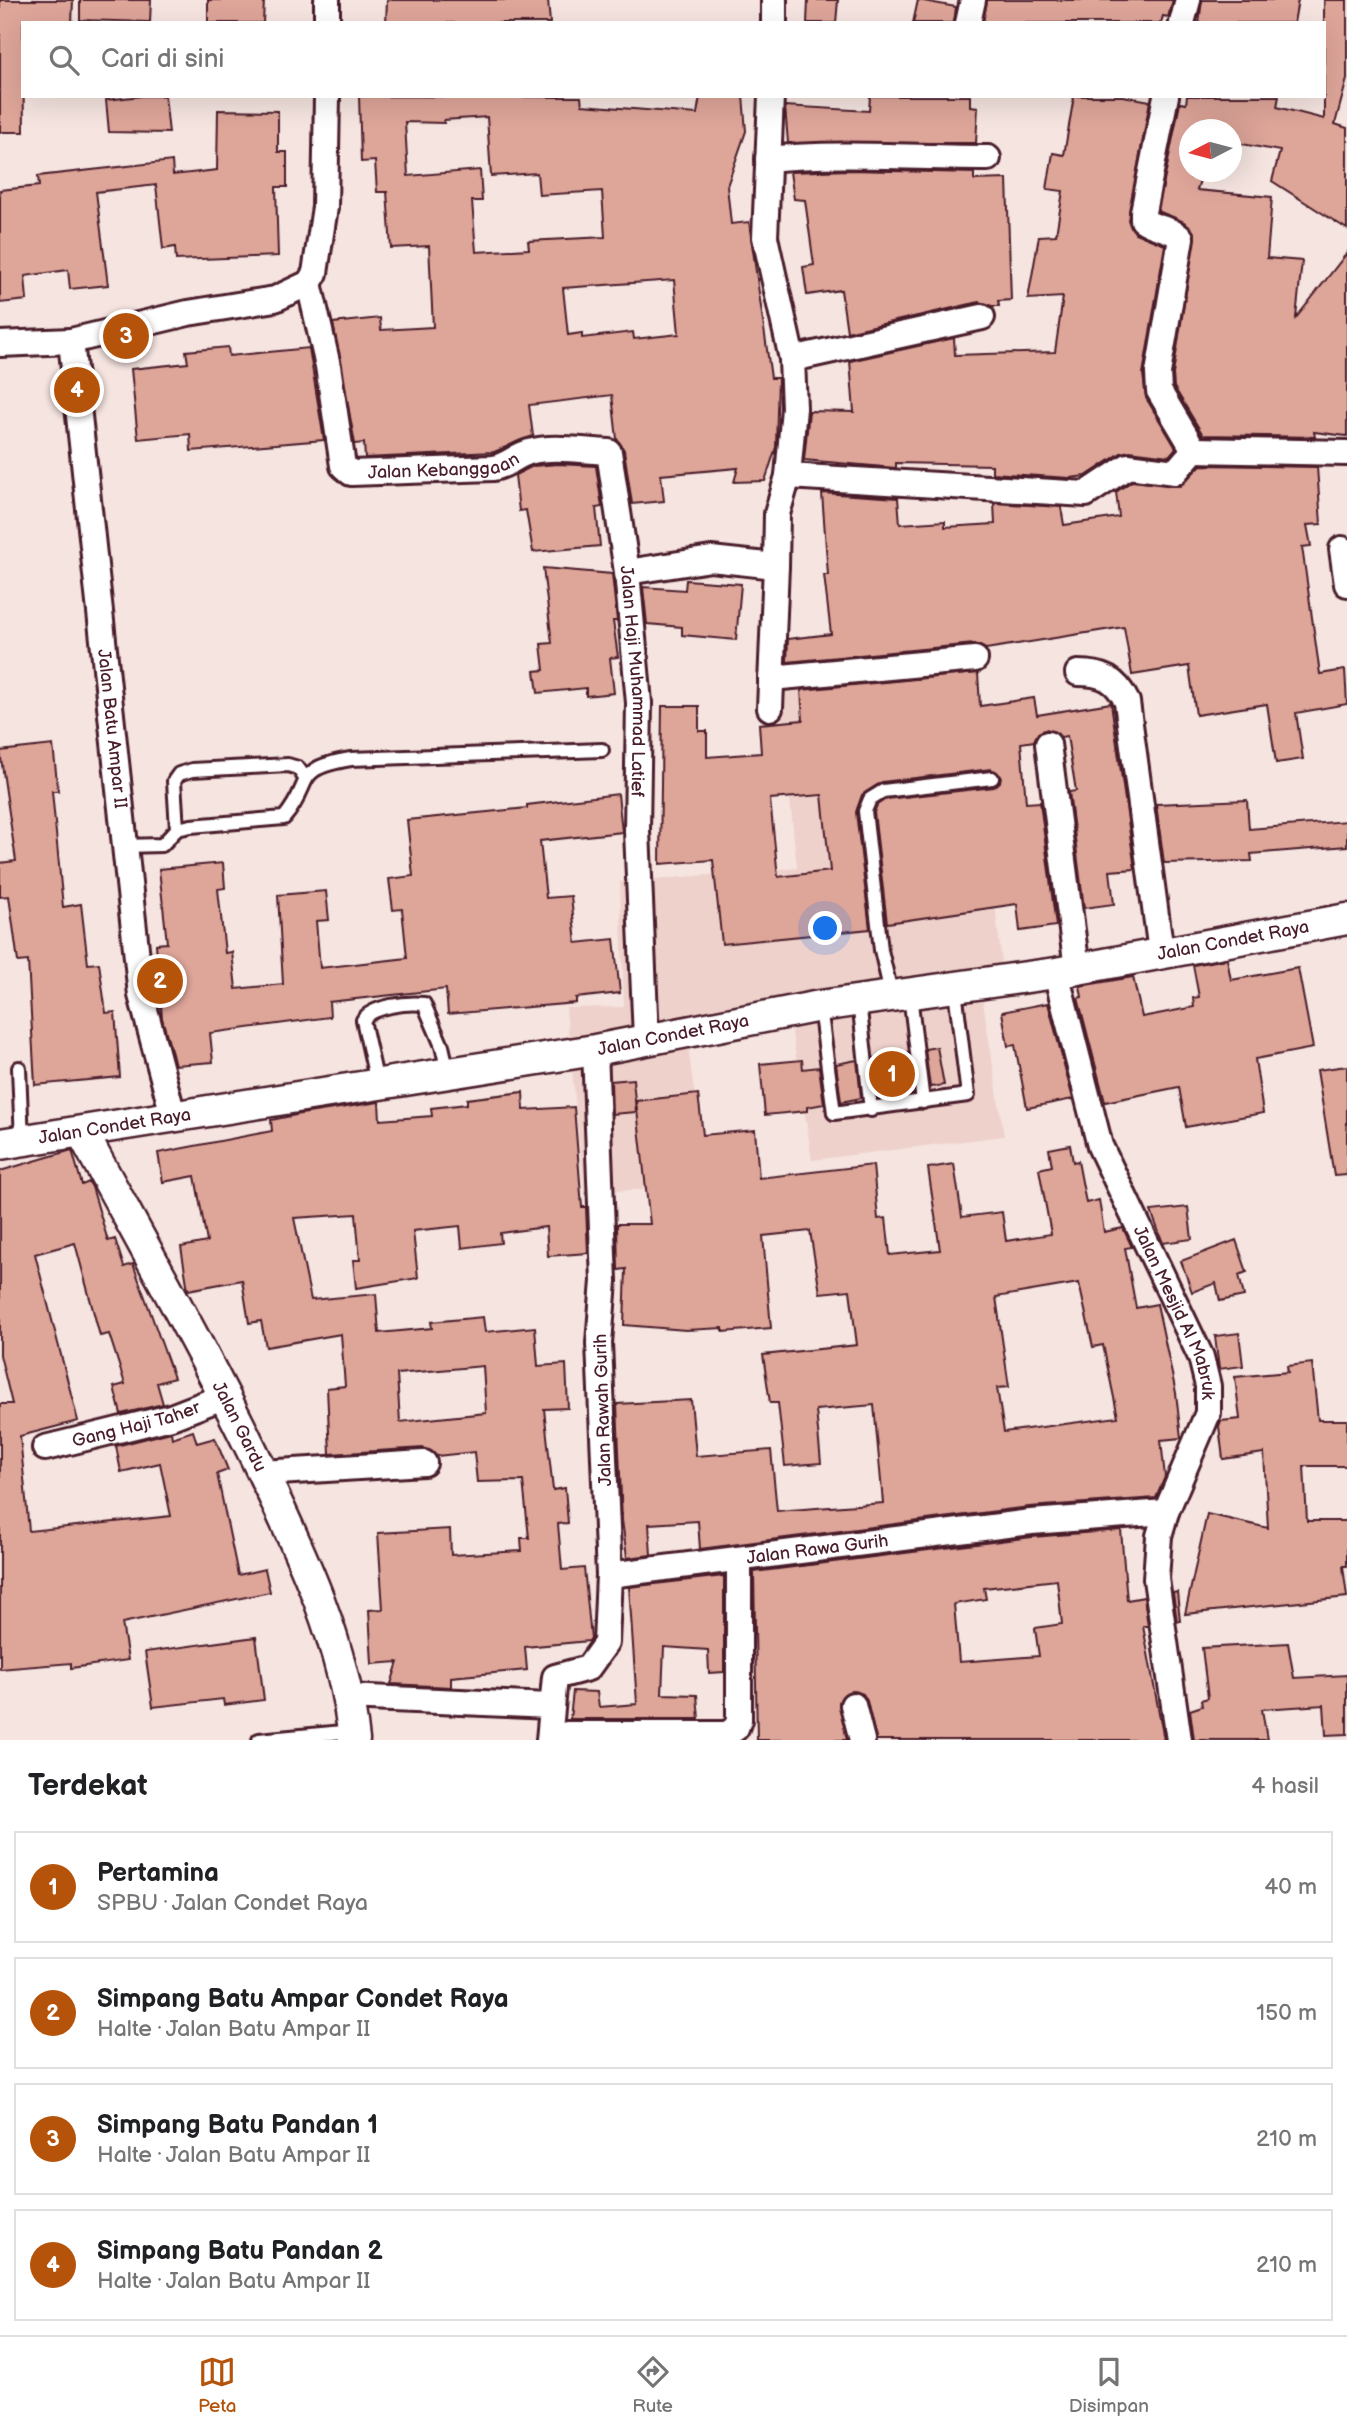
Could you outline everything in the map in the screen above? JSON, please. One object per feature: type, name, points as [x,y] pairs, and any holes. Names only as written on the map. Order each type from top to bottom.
[{"type":"street","points":[[327,0],[327,21]]},
{"type":"street","points":[[774,0],[774,21]]},
{"type":"street","points":[[968,21],[973,0]]},
{"type":"street","points":[[1183,21],[1188,0]]},
{"type":"street","points":[[0,344],[71,341],[188,313],[275,299],[309,283],[315,273],[325,207],[327,98]]},
{"type":"street","points":[[769,708],[777,514],[788,476],[794,408],[792,359],[765,237],[771,98]]},
{"type":"street","points":[[1166,98],[1143,220],[1174,230],[1181,237],[1157,373],[1159,391],[1194,450]]},
{"type":"street","points":[[768,159],[818,154],[885,158],[988,158]]},
{"type":"street","name":"Jalan Kebanggaan","points":[[309,283],[328,366],[345,468],[360,475],[493,468],[512,463],[527,452],[540,450],[609,452],[626,572]]},
{"type":"street","points":[[792,359],[982,317]]},
{"type":"street","name":"Jalan Batu Ampar II","points":[[71,341],[142,995],[173,1115]]},
{"type":"street","points":[[1194,450],[1347,453]]},
{"type":"street","points":[[788,476],[1086,494],[1128,466],[1180,470],[1194,450]]},
{"type":"street","points":[[1342,549],[1347,584]]},
{"type":"street","name":"Jalan Haji Muhammad Latief","points":[[646,1038],[637,831],[639,703],[626,572],[711,559],[776,566]]},
{"type":"street","points":[[771,678],[975,659]]},
{"type":"street","points":[[1078,673],[1109,677],[1120,686],[1127,702],[1161,952]]},
{"type":"street","name":"Jalan Mesjid Al Mabruk","points":[[1048,744],[1067,971],[1100,1146],[1201,1357],[1208,1386],[1208,1413],[1166,1512],[1159,1536],[1156,1579],[1179,1740]]},
{"type":"street","name":"Jalan Condet Raya","points":[[11,1142],[595,1050],[820,1006],[955,990],[1347,919]]},
{"type":"street","name":"Jalan Rawah Gurih","points":[[550,1740],[550,1706],[555,1677],[587,1668],[606,1643],[609,1575],[599,1343],[604,1282],[595,1050]]},
{"type":"street","name":"Jalan Gardu","points":[[82,1132],[225,1396],[262,1473],[330,1624],[354,1735]]},
{"type":"street","name":"Gang Haji Taher","points":[[45,1448],[171,1417],[225,1396]]},
{"type":"street","points":[[262,1473],[424,1463]]},
{"type":"street","name":"Jalan Rawa Gurih","points":[[550,1740],[567,1734],[727,1734],[736,1728],[739,1560],[1031,1522],[1166,1512]]},
{"type":"street","points":[[609,1575],[739,1560]]},
{"type":"street","points":[[346,1697],[550,1706]]},
{"type":"street","points":[[853,1705],[862,1740]]},
{"type":"lane","points":[[124,846],[162,845],[177,829],[284,818],[297,803],[305,778],[321,764],[351,759],[602,750]]},
{"type":"lane","points":[[177,829],[174,781],[179,774],[192,770],[288,765],[298,768],[305,778]]},
{"type":"lane","points":[[923,1102],[901,996],[880,937],[865,811],[870,799],[883,792],[992,778]]},
{"type":"lane","points":[[820,1006],[834,1113],[871,1110],[968,1095],[955,990]]},
{"type":"lane","points":[[859,1001],[871,1110]]},
{"type":"lane","points":[[377,1083],[363,1020],[366,1014],[385,1008],[424,1004],[442,1046],[449,1072]]},
{"type":"lane","points":[[11,1142],[19,1068]]},
{"type":"lane","points":[[259,1740],[354,1735]]},
{"type":"shaded area","points":[[964,645],[1003,973],[979,976],[1004,1136],[812,1160],[790,1019],[687,1037],[706,1187],[584,1192],[566,1008],[624,1007],[620,882],[797,868],[776,662]]},
{"type":"building","points":[[0,0],[73,0],[72,21],[21,21],[24,132],[0,132]]},
{"type":"building","points":[[80,0],[151,0],[150,21],[80,20]]},
{"type":"building","points":[[208,0],[264,0],[263,21],[208,21]]},
{"type":"building","points":[[387,0],[548,0],[550,21],[386,21]]},
{"type":"building","points":[[808,0],[838,0],[836,21],[807,21]]},
{"type":"building","points":[[918,0],[956,7],[954,21],[913,21]]},
{"type":"building","points":[[987,0],[1173,0],[1168,17],[1163,16],[1162,21],[983,21]]},
{"type":"building","points":[[1202,0],[1298,0],[1294,21],[1199,21]]},
{"type":"building","points":[[1324,0],[1347,0],[1347,79],[1335,124],[1347,128],[1347,229],[1272,181],[1280,151],[1242,144],[1242,119],[1179,119],[1179,182],[1199,182],[1197,190],[1272,197],[1267,258],[1302,261],[1296,318],[1347,253],[1347,436],[1314,432],[1315,437],[1203,435],[1174,387],[1173,374],[1195,234],[1184,222],[1158,211],[1180,103],[1186,104],[1187,98],[1279,98],[1277,107],[1324,119]]},
{"type":"building","points":[[165,98],[169,133],[109,132],[106,100]]},
{"type":"building","points":[[359,98],[581,98],[582,105],[697,114],[700,98],[743,98],[746,131],[727,186],[731,224],[749,222],[771,378],[778,378],[776,447],[765,481],[734,482],[738,468],[661,475],[664,501],[632,504],[624,450],[617,439],[612,395],[529,405],[533,436],[494,452],[365,458],[364,443],[355,444],[333,323],[380,318],[381,330],[433,327],[429,246],[391,248],[387,192],[377,192],[375,161],[361,162]],"holes":[[[487,117],[491,176],[537,173],[539,195],[602,191],[605,237],[528,241],[529,249],[476,252],[472,201],[482,201],[480,170],[408,176],[405,122],[444,123],[444,120]],[[674,280],[679,334],[634,339],[633,332],[582,338],[582,333],[568,335],[563,288]]]},
{"type":"building","points":[[870,98],[970,98],[970,106],[978,107],[976,143],[788,143],[785,106],[869,111]]},
{"type":"building","points":[[1074,98],[1134,98],[1150,101],[1128,220],[1135,233],[1165,245],[1143,374],[1146,398],[1176,448],[1169,456],[1130,451],[1121,453],[1086,476],[1070,478],[992,473],[992,465],[896,463],[896,468],[804,460],[809,411],[854,412],[850,361],[954,338],[955,355],[1055,352],[1063,297],[1028,299],[1039,236],[1056,235],[1063,191],[1047,189],[1053,153],[1064,155]]},
{"type":"building","points":[[218,110],[278,111],[278,152],[287,152],[287,187],[276,187],[278,256],[176,260],[175,247],[163,249],[156,185],[96,192],[108,285],[70,289],[68,270],[25,276],[27,300],[0,303],[0,190],[39,186],[38,176],[172,161],[173,175],[217,170]]},
{"type":"building","points":[[850,170],[974,173],[974,180],[1007,179],[1011,300],[998,301],[999,306],[979,302],[847,332],[841,290],[807,295],[803,267],[814,265],[805,200],[794,199],[790,172]]},
{"type":"building","points":[[228,347],[229,356],[309,348],[324,440],[191,451],[190,434],[138,439],[131,369],[188,363],[186,351]]},
{"type":"building","points":[[1201,465],[1317,467],[1321,524],[1307,525],[1311,546],[1302,547],[1320,674],[1345,670],[1347,704],[1296,713],[1303,759],[1276,763],[1267,704],[1196,715],[1189,666],[1132,675],[1124,627],[986,649],[974,644],[787,662],[788,639],[831,634],[824,575],[828,575],[822,493],[898,498],[900,524],[945,521],[945,527],[995,524],[994,503],[1061,507],[1064,525],[1119,517],[1116,492],[1132,481],[1180,486]]},
{"type":"building","points":[[533,466],[596,466],[602,507],[596,508],[600,546],[533,552],[526,510],[519,511],[515,475]]},
{"type":"building","points":[[543,568],[612,574],[617,621],[613,621],[618,657],[610,658],[614,693],[586,696],[586,688],[538,693],[535,671],[544,670],[541,644],[552,643]]},
{"type":"building","points":[[686,580],[741,584],[736,640],[682,635],[682,627],[647,624],[643,587],[685,590]]},
{"type":"building","points":[[978,673],[980,706],[1034,698],[1037,715],[1111,703],[1135,869],[1110,871],[1114,904],[1084,908],[1069,792],[1076,791],[1067,736],[1061,737],[1047,729],[1038,733],[1034,741],[1021,743],[1026,803],[1040,802],[1056,926],[1020,931],[1017,904],[887,923],[874,812],[877,805],[886,799],[994,787],[1000,782],[1001,776],[991,769],[882,782],[862,795],[856,812],[870,929],[722,944],[713,860],[660,864],[662,706],[699,706],[699,731],[707,731],[707,757],[761,753],[759,724],[803,720],[801,690]],"holes":[[[822,795],[830,871],[778,877],[770,799]]]},
{"type":"building","points":[[53,745],[58,791],[52,791],[63,907],[81,904],[88,964],[99,963],[106,1013],[115,1012],[120,1077],[35,1085],[28,961],[18,962],[9,896],[0,897],[0,863],[16,861],[0,751]]},
{"type":"building","points":[[618,794],[622,832],[540,841],[546,898],[571,896],[576,943],[614,939],[620,993],[576,998],[576,1003],[448,1014],[446,989],[329,1002],[330,1017],[210,1033],[213,1062],[175,1065],[162,1018],[156,944],[167,943],[159,869],[223,863],[225,888],[218,889],[225,953],[232,952],[236,989],[283,984],[278,895],[326,891],[329,920],[316,921],[320,968],[407,958],[402,909],[393,910],[389,879],[413,876],[407,820],[527,808],[527,805]]},
{"type":"building","points":[[1247,800],[1249,829],[1347,821],[1347,846],[1251,854],[1252,861],[1164,863],[1156,804]]},
{"type":"building","points":[[1227,959],[1231,980],[1298,968],[1313,1048],[1255,1059],[1263,1113],[1186,1127],[1179,1087],[1105,1102],[1078,998],[1082,997],[1080,986],[1133,977],[1142,1017],[1194,1007],[1193,998],[1199,997],[1193,965]]},
{"type":"building","points":[[1048,1003],[1073,1099],[1027,1108],[1015,1045],[1008,1046],[1002,1012]]},
{"type":"building","points":[[937,1047],[944,1085],[930,1087],[925,1049]]},
{"type":"building","points":[[908,1052],[913,1090],[878,1095],[874,1058]]},
{"type":"building","points":[[802,1060],[803,1069],[819,1067],[824,1104],[807,1107],[807,1111],[765,1115],[760,1064]]},
{"type":"building","points":[[857,1060],[861,1098],[841,1102],[836,1064]]},
{"type":"building","points":[[1347,1066],[1347,1175],[1334,1176],[1317,1070]]},
{"type":"building","points":[[633,1079],[636,1112],[612,1114],[611,1081]]},
{"type":"building","points":[[523,1092],[524,1110],[574,1107],[582,1207],[586,1207],[588,1253],[548,1256],[546,1227],[500,1233],[501,1243],[462,1248],[460,1226],[413,1231],[418,1278],[356,1288],[353,1260],[360,1260],[356,1214],[294,1218],[311,1300],[376,1294],[379,1333],[432,1328],[431,1322],[483,1317],[485,1332],[535,1327],[538,1366],[566,1364],[568,1408],[544,1409],[553,1490],[565,1488],[568,1523],[558,1524],[562,1570],[584,1568],[591,1638],[589,1641],[525,1647],[527,1670],[451,1677],[451,1687],[391,1684],[398,1662],[372,1664],[369,1610],[383,1609],[378,1533],[450,1529],[451,1555],[522,1551],[521,1538],[529,1538],[523,1481],[477,1482],[474,1452],[437,1456],[423,1448],[330,1454],[327,1388],[345,1386],[341,1334],[266,1347],[261,1321],[249,1323],[242,1280],[188,1290],[181,1247],[207,1242],[195,1176],[163,1182],[158,1153],[272,1131],[271,1120],[301,1114],[379,1102],[380,1120],[432,1116],[431,1108],[467,1104],[467,1099]],"holes":[[[483,1366],[486,1413],[400,1422],[397,1374]]]},
{"type":"building","points":[[698,1094],[703,1135],[755,1130],[759,1178],[873,1165],[878,1219],[886,1218],[890,1255],[940,1250],[928,1168],[954,1164],[962,1217],[1002,1212],[1006,1241],[1051,1234],[1039,1169],[1052,1166],[1049,1149],[1070,1145],[1073,1162],[1078,1161],[1086,1203],[1099,1200],[1104,1232],[1123,1228],[1132,1247],[1125,1248],[1136,1308],[1157,1304],[1176,1393],[1181,1438],[1161,1440],[1165,1477],[1156,1498],[1029,1507],[700,1549],[698,1521],[649,1524],[651,1555],[627,1558],[622,1520],[617,1404],[691,1400],[696,1456],[771,1450],[777,1511],[883,1503],[874,1405],[816,1410],[821,1463],[785,1466],[778,1403],[770,1403],[763,1355],[857,1345],[850,1290],[820,1293],[810,1231],[763,1236],[771,1328],[723,1332],[723,1328],[686,1330],[624,1325],[626,1269],[618,1270],[617,1224],[650,1224],[636,1101]],"holes":[[[1079,1283],[1093,1347],[1103,1345],[1118,1417],[1004,1432],[997,1388],[1009,1387],[996,1297]]]},
{"type":"building","points":[[72,1150],[82,1185],[89,1182],[92,1187],[108,1241],[115,1239],[124,1267],[133,1264],[174,1378],[157,1383],[163,1404],[121,1414],[114,1387],[125,1384],[109,1334],[100,1336],[75,1243],[35,1254],[78,1421],[20,1436],[29,1531],[171,1516],[160,1463],[121,1472],[116,1446],[171,1432],[172,1438],[193,1431],[197,1443],[215,1438],[228,1470],[217,1474],[238,1575],[265,1569],[270,1592],[122,1623],[128,1660],[71,1668],[71,1663],[0,1669],[0,1404],[12,1404],[0,1355],[0,1171]]},
{"type":"building","points":[[1188,1207],[1192,1239],[1163,1243],[1151,1211]]},
{"type":"building","points":[[1236,1240],[1247,1272],[1239,1275],[1244,1296],[1220,1301],[1216,1283],[1192,1292],[1181,1261]]},
{"type":"building","points":[[1239,1333],[1243,1366],[1219,1369],[1215,1336]]},
{"type":"building","points":[[1312,1363],[1318,1420],[1347,1420],[1347,1466],[1304,1466],[1307,1521],[1347,1521],[1347,1566],[1343,1566],[1347,1597],[1185,1614],[1207,1514],[1268,1528],[1264,1453],[1223,1459],[1219,1426],[1221,1421],[1240,1419],[1235,1377],[1288,1372],[1287,1366]]},
{"type":"building","points":[[1121,1530],[1127,1600],[1144,1597],[1148,1626],[1143,1626],[1164,1740],[876,1740],[867,1701],[863,1694],[850,1691],[839,1702],[847,1740],[757,1740],[754,1572],[1032,1537]],"holes":[[[1057,1580],[1062,1624],[1035,1628],[1039,1656],[959,1662],[954,1604],[986,1599],[984,1588]]]},
{"type":"building","points":[[724,1576],[724,1672],[709,1673],[708,1650],[664,1647],[662,1694],[697,1695],[699,1719],[570,1719],[573,1691],[597,1692],[599,1707],[637,1704],[629,1587]]},
{"type":"building","points":[[1177,1592],[1180,1621],[1177,1622],[1173,1593]]},
{"type":"building","points":[[256,1637],[264,1700],[224,1705],[223,1699],[153,1707],[145,1652]]},
{"type":"building","points":[[1288,1643],[1294,1678],[1347,1675],[1347,1734],[1326,1735],[1324,1705],[1262,1709],[1267,1740],[1194,1740],[1190,1710],[1202,1706],[1201,1700],[1208,1698],[1202,1648]]},
{"type":"place","name":"Simpang Batu Pandan 1","points":[[126,336]]},
{"type":"place","name":"Simpang Batu Pandan 2","points":[[77,390]]},
{"type":"place","name":"Simpang Batu Ampar Condet Raya","points":[[160,981]]},
{"type":"place","name":"Pertamina","points":[[892,1074]]}]
